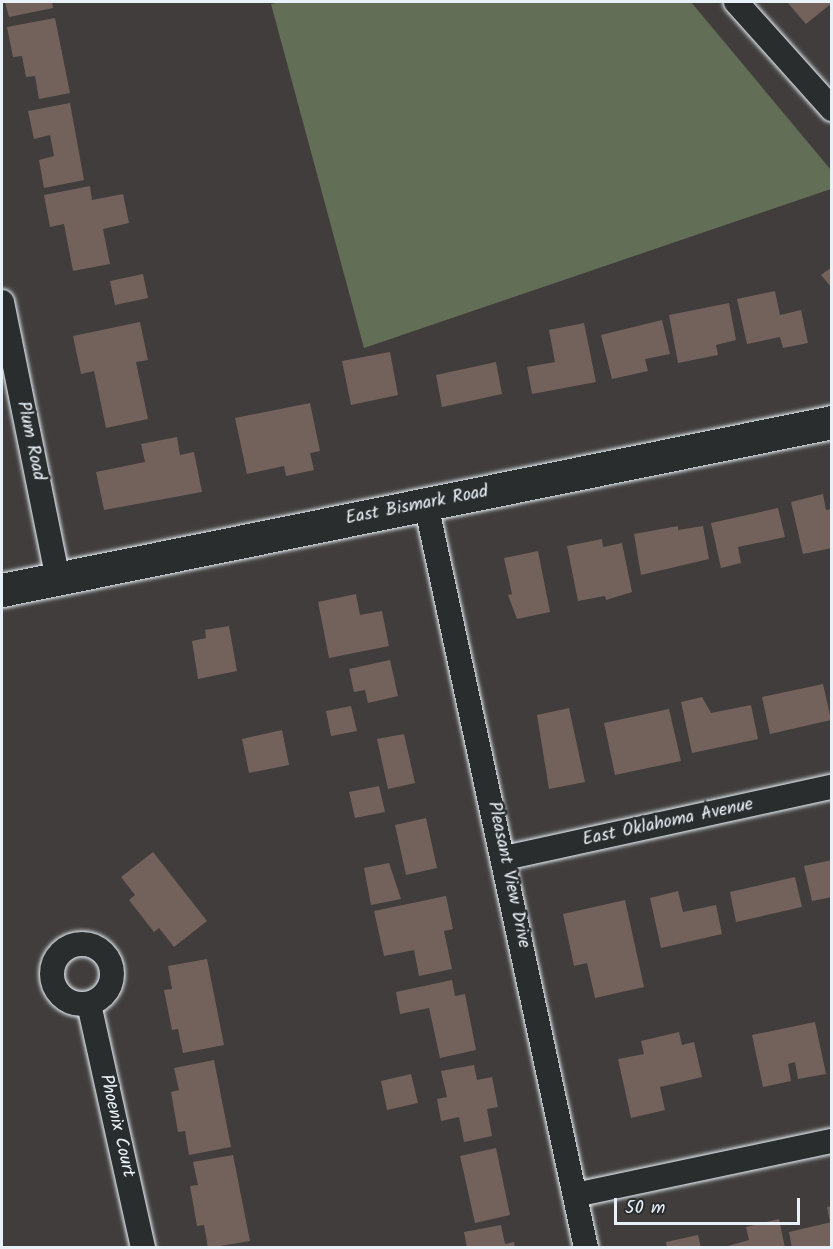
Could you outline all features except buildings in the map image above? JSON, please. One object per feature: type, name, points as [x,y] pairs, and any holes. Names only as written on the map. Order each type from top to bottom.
[{"type":"street","points":[[736,2],[831,107]]},
{"type":"street","name":"Plum Road","points":[[2,302],[58,579]]},
{"type":"street","name":"East Bismark Road","points":[[2,590],[831,422]]},
{"type":"street","name":"Pleasant View Drive","points":[[426,504],[505,858],[586,1248]]},
{"type":"street","name":"East Oklahoma Avenue","points":[[505,858],[831,787]]},
{"type":"street","name":"Phoenix Court","points":[[89,1004],[143,1248]]},
{"type":"street","points":[[575,1195],[831,1141]]},
{"type":"green space","points":[[281,2],[691,2],[831,170],[831,189],[364,348],[271,4]]}]
